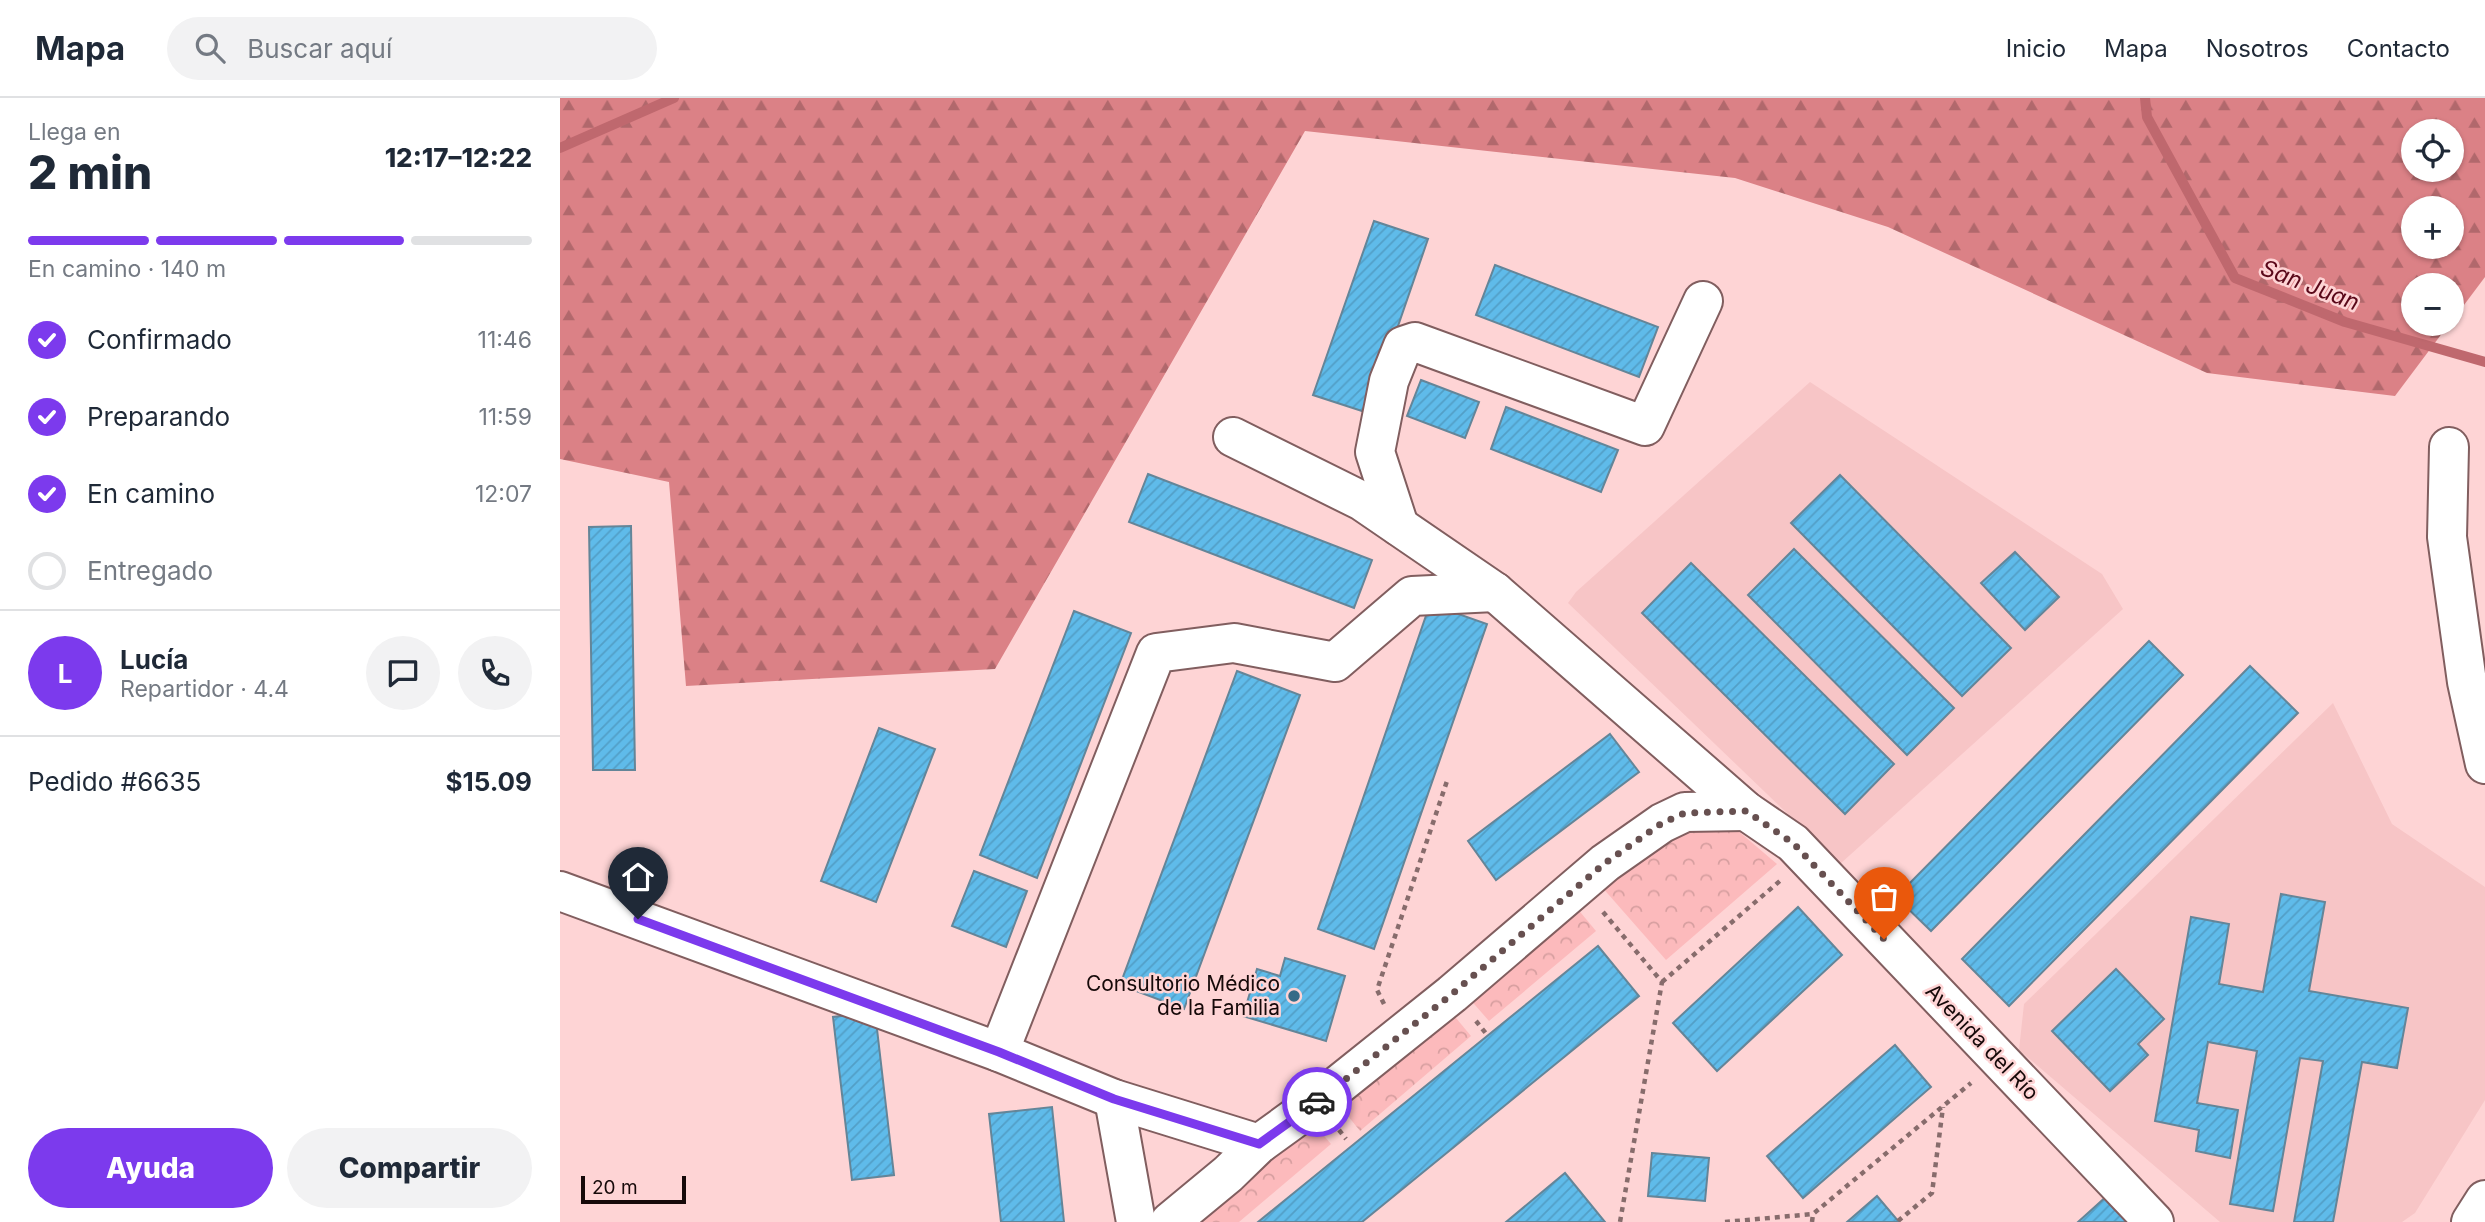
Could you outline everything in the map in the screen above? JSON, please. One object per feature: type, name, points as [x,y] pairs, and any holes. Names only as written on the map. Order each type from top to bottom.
[{"type":"street","points":[[1399,526],[1375,452],[1389,381],[1403,346],[1415,342],[1644,426],[1703,301]]},
{"type":"street","name":"Avenida del Río","points":[[1233,437],[1362,501],[1495,592],[1746,811],[1793,843],[2154,1222]]},
{"type":"street","points":[[2449,447],[2447,537],[2467,682],[2485,764]]},
{"type":"street","points":[[999,1052],[1156,653],[1234,643],[1335,662],[1412,596],[1495,592]]},
{"type":"street","points":[[1170,1222],[1228,1174],[1259,1144],[1401,1035],[1605,863],[1662,823],[1685,813],[1746,811]]},
{"type":"street","points":[[560,891],[999,1052],[1114,1099],[1259,1144]]},
{"type":"street","points":[[1114,1099],[1136,1222]]},
{"type":"street","points":[[2470,1222],[2485,1200]]},
{"type":"path","points":[[1401,1035],[1377,990],[1447,781]]},
{"type":"path","points":[[1620,1222],[1662,982],[1808,858]]},
{"type":"path","points":[[1579,885],[1662,982]]},
{"type":"path","points":[[1725,1222],[1813,1214],[1999,1060]]},
{"type":"path","points":[[1898,1221],[1932,1192],[1943,1106]]},
{"type":"path","points":[[1812,1222],[1813,1214]]},
{"type":"shaded area","points":[[1810,382],[2102,574],[2123,609],[1840,864],[1568,603],[1576,592]]},
{"type":"shaded area","points":[[2333,703],[2392,824],[2485,887],[2485,1100],[2415,1213],[2402,1222],[2220,1222],[2019,1050],[2024,1004]]},
{"type":"green space","points":[[560,98],[2485,98],[2485,277],[2464,305],[2464,273],[2401,273],[2401,336],[2440,336],[2395,396],[2207,373],[1888,227],[1735,178],[1305,131],[995,669],[686,686],[669,482],[560,459]]},
{"type":"green space","points":[[1685,829],[1737,830],[1777,864],[1666,960],[1601,886]]},
{"type":"green space","points":[[1576,907],[1596,931],[1489,1021],[1468,997]]},
{"type":"green space","points":[[1451,1012],[1471,1036],[1360,1131],[1340,1106]]},
{"type":"green space","points":[[1314,1124],[1331,1144],[1239,1222],[1198,1222]]},
{"type":"building","points":[[1374,221],[1428,239],[1368,413],[1313,395]]},
{"type":"building","points":[[1495,265],[1658,327],[1639,377],[1476,315]]},
{"type":"building","points":[[1421,380],[1479,402],[1465,438],[1407,416]]},
{"type":"building","points":[[1506,407],[1618,450],[1601,492],[1491,449]]},
{"type":"building","points":[[1148,474],[1372,560],[1354,608],[1129,522]]},
{"type":"building","points":[[1840,475],[2011,648],[1962,696],[1791,523]]},
{"type":"building","points":[[631,526],[635,770],[593,770],[589,527]]},
{"type":"building","points":[[1794,549],[1954,708],[1907,755],[1748,595]]},
{"type":"building","points":[[2015,552],[2059,597],[2025,630],[1981,583]]},
{"type":"building","points":[[1691,563],[1894,764],[1845,814],[1642,613]]},
{"type":"building","points":[[1430,604],[1487,624],[1374,949],[1318,929]]},
{"type":"building","points":[[1074,611],[1131,633],[1037,878],[980,855]]},
{"type":"building","points":[[2149,641],[2183,675],[1931,931],[1896,897]]},
{"type":"building","points":[[2250,666],[2298,713],[2009,1006],[1962,959]]},
{"type":"building","points":[[1237,671],[1300,695],[1184,1009],[1120,985]]},
{"type":"building","points":[[879,728],[935,749],[876,902],[821,881]]},
{"type":"building","points":[[1610,734],[1639,772],[1496,880],[1468,841]]},
{"type":"building","points":[[974,871],[1027,891],[1006,947],[952,926]]},
{"type":"building","points":[[2281,894],[2325,902],[2309,991],[2408,1008],[2397,1068],[2362,1062],[2333,1222],[2294,1222],[2323,1061],[2300,1058],[2273,1211],[2230,1204],[2257,1051],[2208,1042],[2197,1103],[2238,1110],[2230,1158],[2196,1151],[2199,1130],[2155,1121],[2191,917],[2229,924],[2219,984],[2263,992]]},
{"type":"building","points":[[1798,907],[1842,955],[1717,1071],[1673,1023]]},
{"type":"building","points":[[1598,946],[1639,996],[1362,1222],[1258,1222]]},
{"type":"building","name":"Consultorio Médico de la Familia","points":[[1285,958],[1345,976],[1326,1041],[1243,1016],[1257,969],[1280,976]]},
{"type":"building","points":[[2116,969],[2164,1019],[2138,1044],[2148,1055],[2110,1091],[2052,1031]]},
{"type":"building","points":[[875,1012],[894,1175],[852,1180],[833,1017]]},
{"type":"building","points":[[1895,1045],[1931,1087],[1803,1198],[1767,1156]]},
{"type":"building","points":[[1052,1107],[1064,1222],[1001,1222],[989,1114]]},
{"type":"building","points":[[1652,1153],[1709,1158],[1705,1201],[1648,1196]]},
{"type":"building","points":[[1565,1173],[1605,1222],[1506,1222]]},
{"type":"building","points":[[2108,1195],[2131,1222],[2078,1222]]},
{"type":"building","points":[[1877,1196],[1899,1222],[1847,1222]]},
{"type":"waterway","name":"San Juan","points":[[560,148],[674,98]]},
{"type":"waterway","name":"San Juan","points":[[2145,98],[2147,117],[2235,278],[2345,322],[2485,362]]},
{"type":"way so far","points":[[1317,1102],[1452,994],[1605,863],[1662,823],[1685,813],[1746,811],[1793,843],[1884,939]]},
{"type":"place","name":"Consultorio Médico de la Familia","points":[[1294,996]]},
{"type":"route","points":[[638,919],[999,1052],[1114,1099],[1259,1144],[1317,1102]]}]
